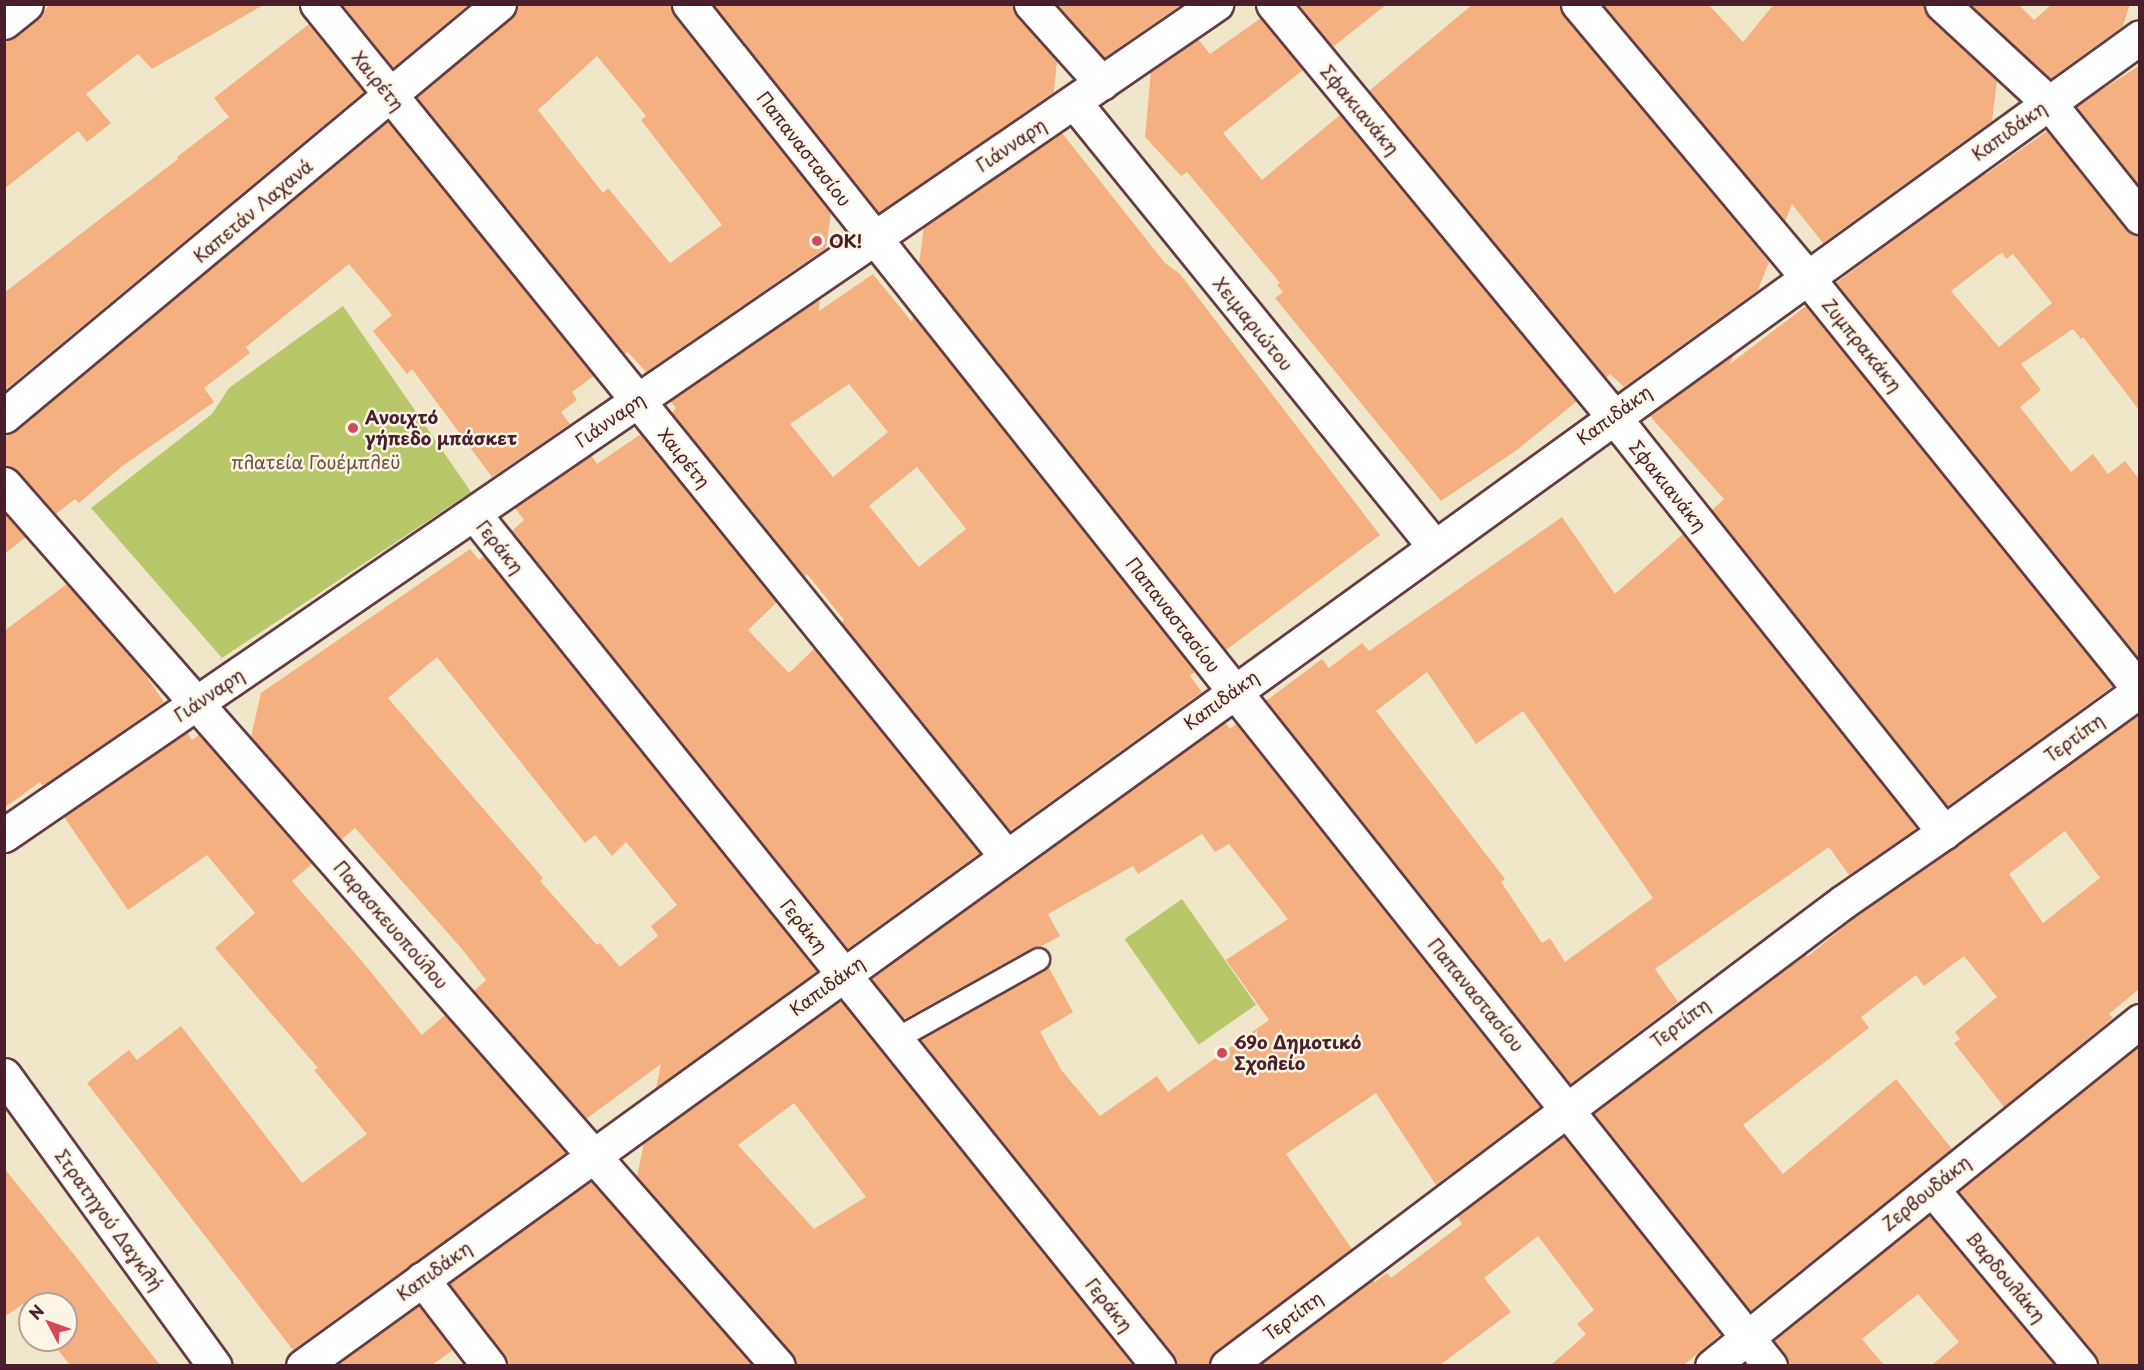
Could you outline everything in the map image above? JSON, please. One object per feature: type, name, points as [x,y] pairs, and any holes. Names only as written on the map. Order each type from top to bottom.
[{"type":"street","points":[[4,22],[26,4]]},
{"type":"street","name":"Χαιρέτη","points":[[316,4],[1006,856]]},
{"type":"street","name":"Καπετάν Λαχανά","points":[[4,416],[391,97],[499,4]]},
{"type":"street","name":"Παπαναστασίου","points":[[689,4],[1770,1365]]},
{"type":"street","points":[[1030,4],[1102,83]]},
{"type":"street","name":"Σφακιανάκη","points":[[1273,4],[1613,416],[1944,832]]},
{"type":"street","name":"Ζυμπρακάκη","points":[[1578,4],[1806,276],[2139,690]]},
{"type":"street","points":[[1942,4],[2049,103],[2139,217]]},
{"type":"street","name":"Γιάνναρη","points":[[4,835],[1214,5]]},
{"type":"street","name":"Καπιδάκη","points":[[303,1365],[2139,37]]},
{"type":"street","name":"Χειμαριώτου","points":[[1074,102],[1434,546]]},
{"type":"street","name":"Παρασκευοπούλου","points":[[4,484],[778,1365]]},
{"type":"street","name":"Γεράκη","points":[[474,514],[1158,1365]]},
{"type":"street","name":"Τερτίπη","points":[[1227,1365],[1843,902],[1944,832],[2139,690]]},
{"type":"street","name":"Ζερβουδάκη","points":[[1712,1365],[1746,1335],[1932,1189],[2139,1021]]},
{"type":"street","name":"Στρατηγού Δαγκλή","points":[[6,1080],[215,1365]]},
{"type":"street","name":"Βαρδουλάκη","points":[[1932,1189],[2080,1365]]},
{"type":"street","points":[[422,1279],[489,1365]]},
{"type":"lane","points":[[895,1039],[1038,959]]},
{"type":"green space","name":"πλατεία Γουέμπλεϋ","points":[[343,306],[471,492],[222,658],[91,508],[212,414],[229,388]]},
{"type":"green space","points":[[1182,899],[1256,1005],[1199,1045],[1125,939]]},
{"type":"building","points":[[50,4],[265,4],[152,69],[138,54],[86,94],[111,123],[87,142],[78,131],[4,189],[4,43],[38,19]]},
{"type":"building","points":[[342,4],[469,4],[393,68]]},
{"type":"building","points":[[517,4],[671,4],[674,16],[831,213],[826,248],[646,372],[628,352],[624,354],[416,97],[511,18]],"holes":[[[597,56],[646,116],[641,120],[722,225],[670,263],[608,188],[603,193],[538,110]]]},
{"type":"building","points":[[713,4],[1013,4],[1017,17],[1057,61],[1054,92],[879,213]]},
{"type":"building","points":[[1057,4],[1182,4],[1104,58]]},
{"type":"building","points":[[1298,4],[1387,4],[1333,47]]},
{"type":"building","points":[[1473,4],[1560,4],[1564,16],[1769,262],[1758,290],[1624,387],[1610,374],[1606,378],[1369,91]]},
{"type":"building","points":[[1603,4],[1708,4],[1743,42],[1774,4],[1924,4],[1929,18],[1997,81],[1992,121],[1823,243],[1792,204],[1785,222]]},
{"type":"building","points":[[1970,4],[2018,4],[2034,20],[2052,4],[2130,4],[2123,26],[2050,79]]},
{"type":"building","points":[[1261,18],[1303,70],[1223,133],[1262,180],[1340,115],[1577,401],[1517,450],[1441,501],[1275,298],[1283,292],[1277,285],[1280,283],[1187,172],[1181,176],[1145,137],[1151,71],[1198,39],[1210,54]]},
{"type":"building","points":[[309,24],[364,92],[4,391],[4,293],[229,117],[214,98]]},
{"type":"building","points":[[2139,66],[2139,186],[2076,106]]},
{"type":"building","points":[[388,121],[594,376],[572,392],[577,400],[561,412],[570,424],[492,477],[412,369],[407,374],[373,331],[392,315],[349,264],[246,347],[250,353],[204,388],[214,402],[121,467],[79,503],[75,499],[56,514],[18,472],[4,466],[4,434],[16,430]]},
{"type":"building","points":[[2047,131],[2125,229],[2139,235],[2139,410],[2083,337],[2081,339],[2073,329],[2021,364],[2041,390],[2020,407],[2071,472],[2093,454],[2108,474],[2125,461],[2139,479],[2139,660],[1836,283],[1985,172],[1985,175]],"holes":[[[2002,252],[2006,259],[2013,254],[2052,303],[1999,347],[1951,291]]]},
{"type":"building","points":[[1062,133],[1165,263],[1180,274],[1380,535],[1226,650],[919,264],[924,227]]},
{"type":"building","points":[[873,274],[912,322],[913,316],[1195,672],[1190,676],[1202,692],[1010,831],[841,623],[844,620],[807,574],[804,577],[672,413],[676,408],[670,401],[820,298],[819,311]],"holes":[[[849,384],[888,432],[833,477],[790,424]],[[917,467],[966,529],[919,567],[869,506]]]},
{"type":"building","points":[[1806,306],[2113,686],[1948,806],[1712,510],[1724,499],[1649,415],[1734,354],[1730,364]]},
{"type":"building","points":[[641,434],[777,602],[748,630],[789,673],[814,649],[980,853],[847,949],[512,531],[524,520],[515,508],[591,455],[597,464]]},
{"type":"building","points":[[4,513],[26,537],[4,554]]},
{"type":"building","points":[[1562,517],[1615,594],[1683,534],[1917,828],[1849,875],[1829,847],[1655,969],[1678,1002],[1570,1084],[1266,701],[1322,659],[1329,668],[1362,643],[1369,651]],"holes":[[[1427,672],[1476,744],[1523,711],[1653,898],[1565,962],[1550,938],[1542,943],[1501,882],[1505,879],[1376,711]]]},
{"type":"building","points":[[470,549],[479,560],[484,556],[817,971],[656,1088],[661,1064],[586,1119],[474,991],[486,980],[462,949],[355,828],[341,840],[251,737],[261,693]],"holes":[[[437,657],[585,843],[595,835],[612,856],[626,842],[677,905],[651,926],[658,936],[620,967],[600,943],[597,945],[540,881],[543,878],[388,698]]]},
{"type":"building","points":[[67,584],[140,667],[164,702],[43,786],[40,782],[4,808],[4,631]]},
{"type":"building","points":[[2139,714],[2139,989],[2109,1014],[2113,1018],[2004,1107],[1954,1043],[1960,1039],[1955,1032],[1997,997],[1964,956],[1924,986],[1916,975],[1861,1017],[1869,1028],[1743,1125],[1783,1174],[1896,1079],[1952,1149],[1750,1311],[1593,1113],[1806,954],[1807,957],[1868,907]],"holes":[[[2065,831],[2100,878],[2043,923],[2009,874]]]},
{"type":"building","points":[[1225,722],[1230,729],[1236,724],[1540,1107],[1436,1185],[1376,1093],[1286,1154],[1352,1249],[1216,1351],[1209,1365],[1176,1365],[1173,1354],[920,1040],[1048,966],[1073,1012],[1040,1032],[1062,1071],[1100,1116],[1157,1076],[1168,1092],[1269,1020],[1226,960],[1288,919],[1229,844],[1215,852],[1202,834],[1138,874],[1133,866],[1048,914],[1060,936],[1040,947],[1032,948],[904,1019],[871,978]]},
{"type":"building","points":[[187,732],[192,740],[199,735],[312,864],[292,881],[422,1035],[445,1015],[566,1153],[293,1350],[87,1083],[129,1050],[137,1060],[181,1026],[302,1183],[367,1134],[314,1070],[318,1068],[215,948],[255,913],[207,855],[128,910],[64,817]]},
{"type":"building","points":[[840,1000],[1134,1365],[796,1365],[792,1354],[637,1177],[644,1142]],"holes":[[[794,1103],[866,1197],[814,1229],[738,1145]]]},
{"type":"building","points":[[2138,1047],[2139,1365],[2098,1365],[2094,1354],[1958,1191]]},
{"type":"building","points":[[1564,1136],[1721,1334],[1684,1365],[1551,1365],[1586,1334],[1577,1324],[1594,1310],[1538,1236],[1484,1278],[1511,1312],[1440,1365],[1259,1365],[1373,1280],[1375,1282],[1387,1273],[1391,1278],[1462,1224],[1457,1216]]},
{"type":"building","points":[[4,1168],[160,1365],[70,1365],[60,1352],[78,1352],[78,1292],[18,1292],[18,1307],[4,1317]]},
{"type":"building","points":[[591,1181],[753,1365],[510,1365],[449,1283]]},
{"type":"building","points":[[1929,1215],[2055,1365],[1932,1365],[1959,1342],[1918,1294],[1862,1339],[1884,1365],[1789,1365],[1774,1340]]},
{"type":"building","points":[[419,1305],[453,1350],[432,1365],[336,1365]]},
{"type":"place","name":"OK!","points":[[817,241]]},
{"type":"place","name":"Ανοιχτό γήπεδο μπάσκετ","points":[[353,428]]},
{"type":"place","name":"69ο Δημοτικό Σχολείο","points":[[1222,1053]]}]
